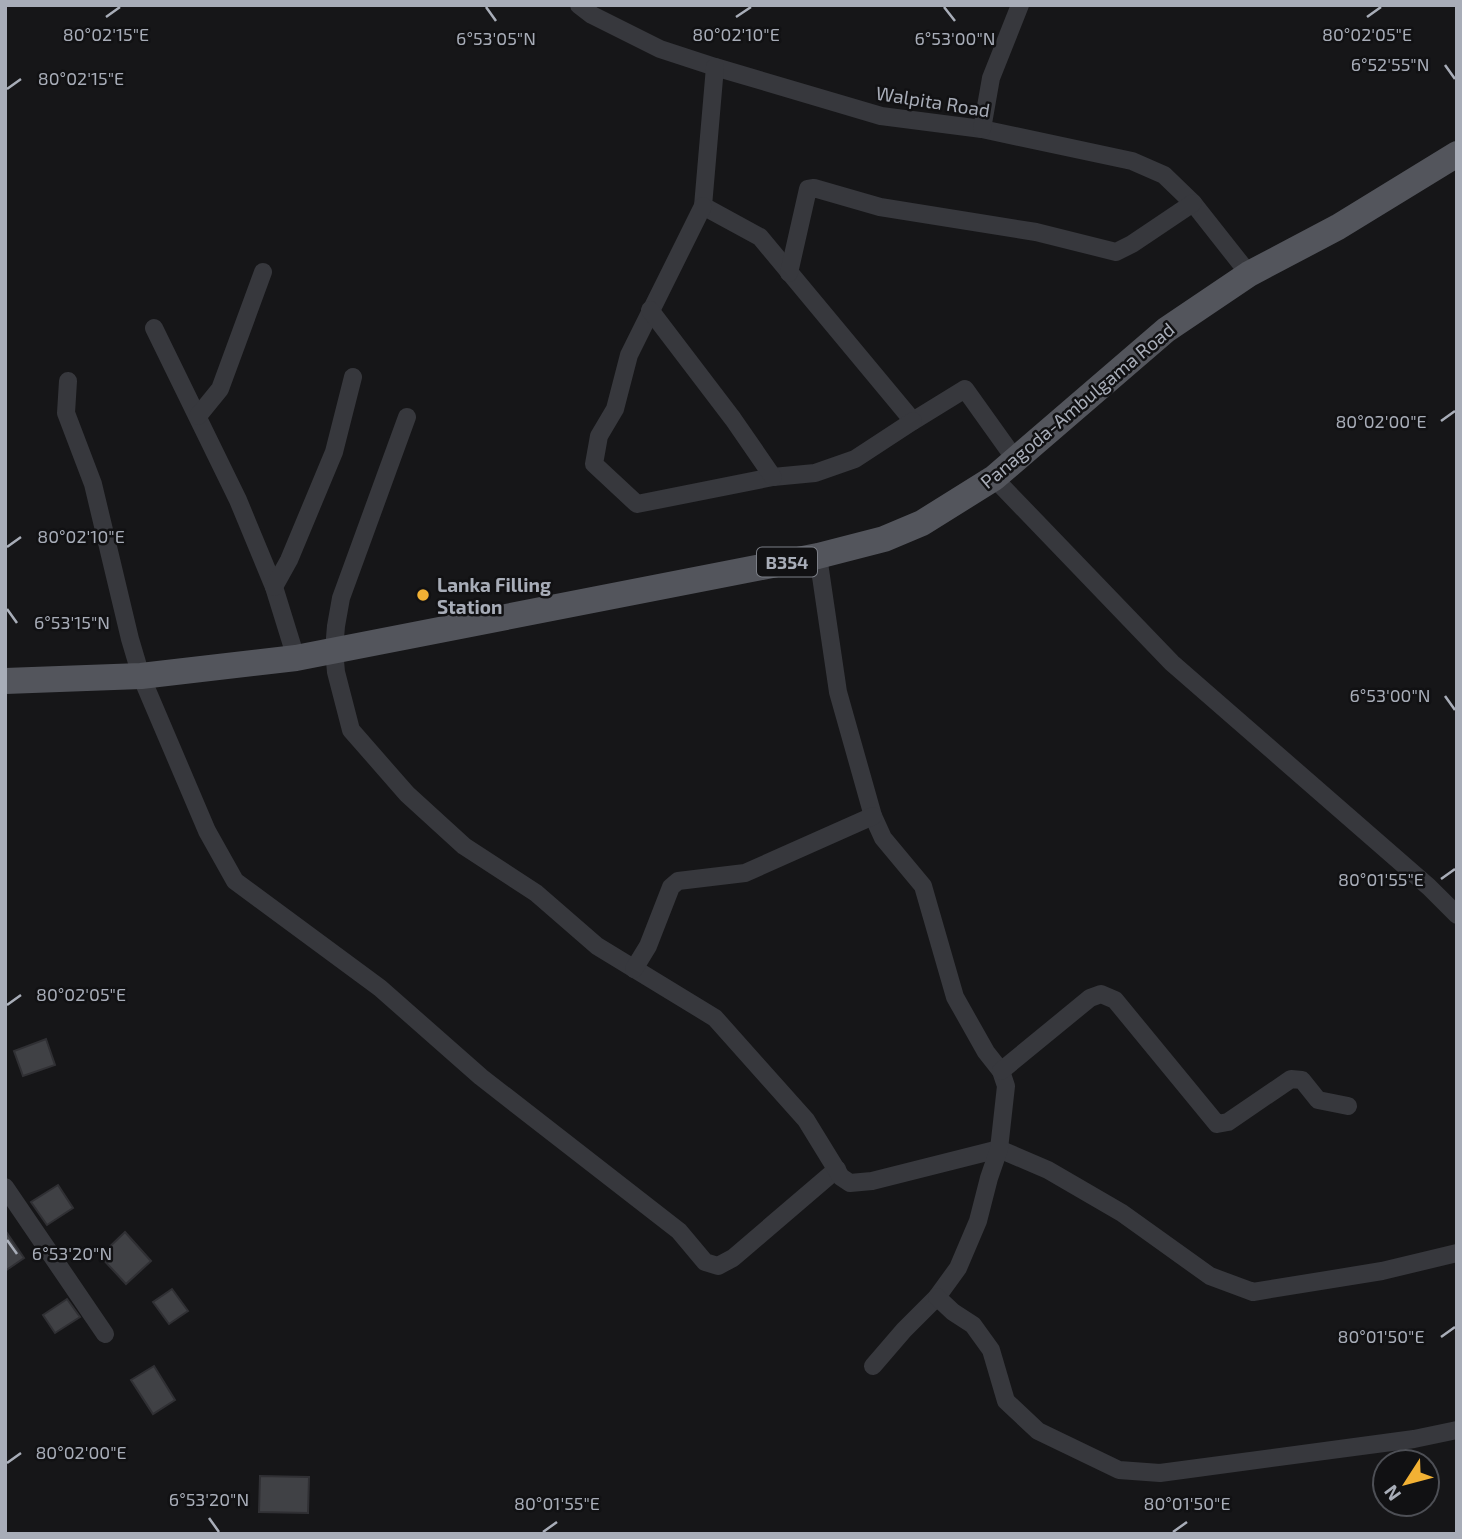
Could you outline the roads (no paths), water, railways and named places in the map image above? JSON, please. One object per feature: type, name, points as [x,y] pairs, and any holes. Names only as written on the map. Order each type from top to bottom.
[{"type":"main road","name":"Panagoda-Ambulgama Road","points":[[5,681],[142,676],[296,658],[818,556],[884,539],[922,523],[994,478],[1166,330],[1249,274],[1338,227],[1457,154]]},
{"type":"street","name":"Walpita Road","points":[[579,5],[592,15],[660,49],[881,116],[982,129],[1132,160],[1164,175],[1193,204],[1249,274]]},
{"type":"street","points":[[982,129],[991,78],[1020,5]]},
{"type":"street","points":[[715,67],[703,206],[629,355],[615,409],[599,436],[594,464],[636,504],[773,477],[815,473],[855,459],[965,389],[1015,459]]},
{"type":"street","points":[[789,272],[808,189],[814,188],[880,207],[1036,232],[1116,252],[1193,204]]},
{"type":"street","points":[[703,206],[760,237],[913,421]]},
{"type":"street","points":[[198,416],[220,389],[263,272]]},
{"type":"street","points":[[650,310],[733,419],[773,477]]},
{"type":"street","points":[[154,328],[239,500],[274,587],[296,658]]},
{"type":"street","points":[[274,587],[289,560],[334,452],[354,377]]},
{"type":"street","points":[[68,381],[66,413],[93,484],[130,639],[142,676],[207,831],[235,881],[380,988],[481,1077],[679,1231],[705,1262],[719,1266],[733,1258],[837,1169]]},
{"type":"street","points":[[407,417],[341,597],[334,650],[336,672],[351,730],[407,794],[464,846],[536,893],[597,946],[715,1018],[806,1119],[841,1177],[850,1183],[872,1181],[999,1149],[1048,1170],[1122,1213],[1210,1276],[1253,1292],[1382,1271],[1457,1253]]},
{"type":"street","points":[[994,478],[1172,663],[1429,887],[1457,915]]},
{"type":"street","points":[[818,556],[838,692],[873,816],[883,838],[923,886],[955,997],[986,1052],[1001,1071],[1006,1086],[999,1149],[978,1221],[958,1268],[937,1297],[873,1366]]},
{"type":"street","points":[[634,969],[648,946],[671,887],[678,881],[745,873],[873,816]]},
{"type":"street","points":[[1001,1071],[1090,998],[1101,994],[1115,1000],[1217,1124],[1228,1122],[1291,1079],[1302,1080],[1318,1100],[1348,1106]]},
{"type":"street","points":[[5,1188],[105,1334]]},
{"type":"street","points":[[937,1297],[973,1325],[990,1350],[1006,1401],[1030,1424],[1038,1431],[1119,1470],[1160,1473],[1414,1439],[1457,1430]]},
{"type":"place","name":"Lanka Filling Station","points":[[423,595]]}]
